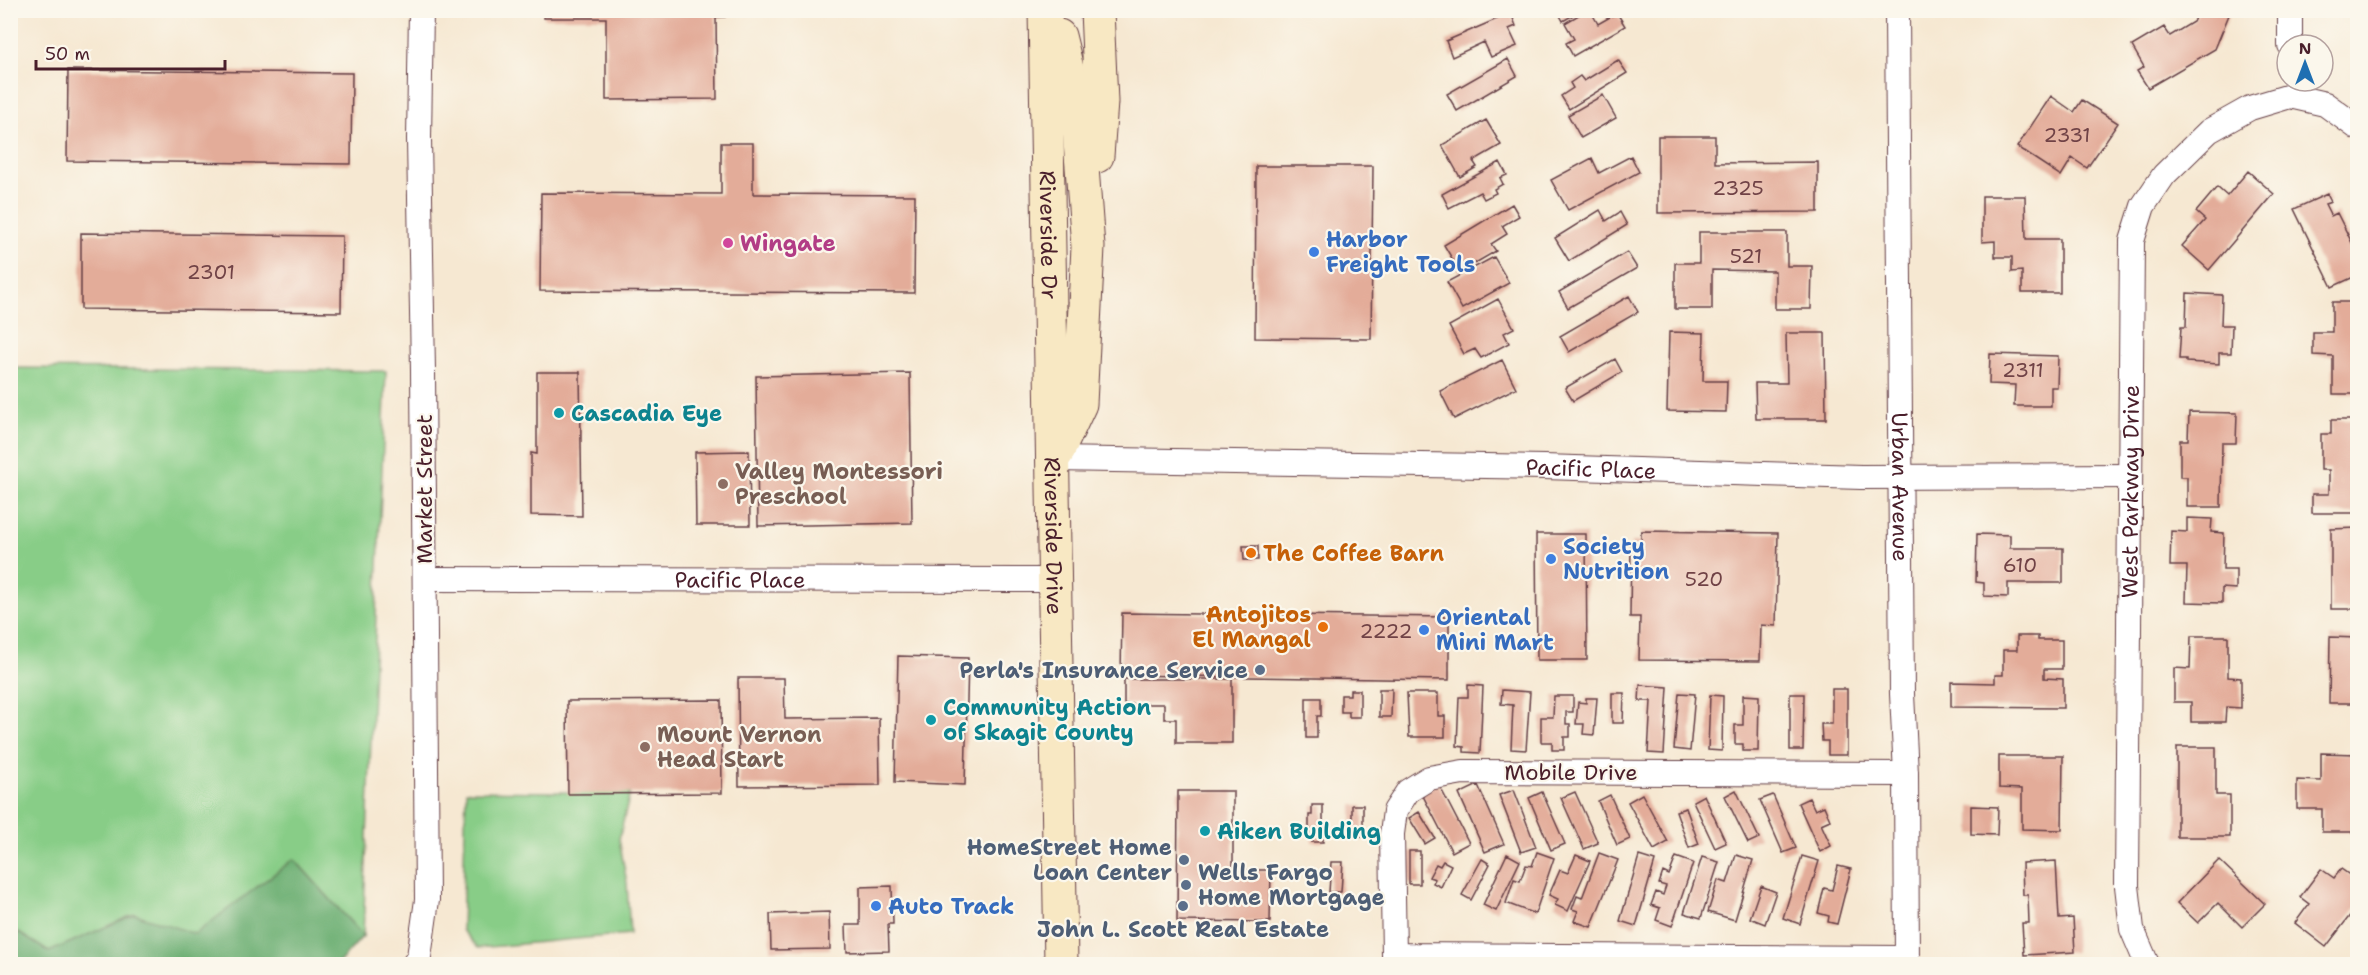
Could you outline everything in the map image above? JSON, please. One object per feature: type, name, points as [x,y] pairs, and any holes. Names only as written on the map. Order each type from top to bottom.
[{"type":"main road","name":"Riverside Dr","points":[[1045,10],[1054,459]]},
{"type":"main road","name":"Riverside Drive","points":[[1053,10],[1078,114],[1088,247],[1080,404],[1054,459],[1061,964]]},
{"type":"main road","points":[[1088,247],[1101,102],[1097,10]]},
{"type":"street","name":"Market Street","points":[[414,964],[419,957],[427,900],[419,139],[421,10]]},
{"type":"street","name":"Urban Avenue","points":[[1897,10],[1902,694],[1906,774],[1907,961]]},
{"type":"street","points":[[2290,10],[2290,33]]},
{"type":"street","name":"West Parkway Drive","points":[[2147,964],[2132,929],[2127,886],[2132,241],[2143,206],[2163,175],[2209,131],[2282,93]]},
{"type":"street","points":[[2299,93],[2325,104],[2358,128]]},
{"type":"street","name":"Pacific Place","points":[[1054,459],[1544,467],[1902,477],[2129,476]]},
{"type":"street","name":"Pacific Place","points":[[425,579],[1056,580]]},
{"type":"street","name":"Mobile Drive","points":[[1906,774],[1462,772],[1429,778],[1408,791],[1395,811],[1392,834],[1394,955],[1907,961]]},
{"type":"green space","points":[[10,368],[386,371],[363,936],[294,859],[195,935],[135,914],[49,952],[11,928]]},
{"type":"green space","points":[[466,791],[630,793],[619,839],[627,883],[630,934],[478,948],[462,930]]},
{"type":"green space","points":[[294,859],[363,936],[338,964],[11,964],[11,928],[49,952],[135,914],[195,934]]},
{"type":"building","points":[[543,10],[725,10],[725,17],[716,17],[717,99],[606,100],[606,18],[544,18]]},
{"type":"building","points":[[1557,10],[1582,10],[1563,21]]},
{"type":"building","points":[[1590,10],[1598,24],[1617,13],[1625,26],[1573,56],[1566,43],[1574,39],[1565,23]]},
{"type":"building","points":[[2199,10],[2231,10],[2215,49],[2148,88],[2137,71],[2144,67],[2132,46],[2164,27],[2170,36],[2193,22]]},
{"type":"building","points":[[1511,13],[1516,26],[1509,29],[1517,46],[1491,57],[1484,42],[1452,57],[1446,41]]},
{"type":"building","points":[[1508,59],[1517,76],[1457,111],[1447,94]]},
{"type":"building","points":[[1618,60],[1627,73],[1569,109],[1561,96],[1573,88],[1570,83],[1580,76],[1584,81]]},
{"type":"building","points":[[68,70],[352,73],[351,164],[67,161]]},
{"type":"building","points":[[1603,95],[1616,118],[1581,138],[1568,115]]},
{"type":"building","points":[[2051,96],[2074,112],[2082,100],[2118,123],[2087,168],[2072,158],[2061,176],[2017,147]]},
{"type":"building","points":[[1486,120],[1501,145],[1473,161],[1477,167],[1460,177],[1442,145]]},
{"type":"building","points":[[1658,136],[1715,136],[1715,163],[1818,162],[1818,212],[1658,213]]},
{"type":"building","name":"Wingate","points":[[721,143],[753,143],[753,194],[915,195],[914,293],[540,291],[541,193],[721,194]]},
{"type":"building","points":[[1631,156],[1639,172],[1568,210],[1551,180],[1592,158],[1599,173]]},
{"type":"building","points":[[1500,162],[1507,175],[1500,178],[1503,184],[1494,189],[1496,193],[1484,199],[1480,192],[1449,208],[1442,194]]},
{"type":"building","name":"Harbor Freight Tools","points":[[1256,166],[1373,166],[1371,339],[1255,338]]},
{"type":"building","points":[[2248,171],[2274,194],[2209,270],[2182,246],[2205,220],[2196,212],[2217,187],[2227,196]]},
{"type":"building","points":[[2327,194],[2331,202],[2325,204],[2331,216],[2337,213],[2358,255],[2358,275],[2332,287],[2294,209]]},
{"type":"building","points":[[1982,196],[2025,196],[2026,239],[2060,239],[2060,293],[2022,293],[2022,271],[2012,272],[2012,257],[1995,257],[1995,241],[1982,242]]},
{"type":"building","points":[[1512,204],[1519,216],[1502,226],[1507,234],[1491,244],[1496,251],[1460,272],[1444,245]]},
{"type":"building","points":[[1600,210],[1606,221],[1620,212],[1627,225],[1569,261],[1555,238]]},
{"type":"building","points":[[1699,232],[1787,232],[1787,266],[1812,266],[1811,309],[1775,309],[1775,271],[1712,270],[1712,309],[1675,309],[1675,263],[1699,263]]},
{"type":"building","points":[[81,233],[342,236],[341,312],[81,309]]},
{"type":"building","points":[[1627,252],[1637,268],[1568,308],[1559,292]]},
{"type":"building","points":[[1494,257],[1509,283],[1462,309],[1447,282]]},
{"type":"building","points":[[2187,293],[2222,295],[2221,325],[2232,325],[2231,353],[2219,353],[2219,364],[2186,362],[2186,359],[2179,359],[2181,327],[2186,327]]},
{"type":"building","points":[[1629,296],[1638,312],[1569,352],[1560,336]]},
{"type":"building","points":[[1498,299],[1514,328],[1504,333],[1509,343],[1481,358],[1475,349],[1464,354],[1449,326]]},
{"type":"building","points":[[2332,302],[2358,302],[2358,394],[2333,394],[2333,356],[2313,355],[2313,332],[2332,332]]},
{"type":"building","points":[[1669,332],[1704,333],[1703,381],[1727,381],[1726,412],[1667,411]]},
{"type":"building","points":[[1786,333],[1825,333],[1826,419],[1756,419],[1755,383],[1787,383]]},
{"type":"building","points":[[1990,354],[2058,356],[2057,387],[2051,387],[2051,406],[2014,406],[2015,385],[1989,384]]},
{"type":"building","points":[[1615,359],[1622,372],[1573,401],[1565,388]]},
{"type":"building","points":[[1502,360],[1516,388],[1454,419],[1440,391]]},
{"type":"building","name":"Cascadia Eye","points":[[537,372],[580,372],[582,516],[531,515],[531,453],[537,454]]},
{"type":"building","points":[[910,373],[912,523],[758,526],[756,376]]},
{"type":"building","points":[[2189,412],[2237,413],[2236,443],[2222,443],[2221,507],[2187,507],[2187,477],[2180,477],[2180,440],[2188,440]]},
{"type":"building","points":[[2331,420],[2358,420],[2358,513],[2312,513],[2312,494],[2329,494],[2329,470],[2321,470],[2321,434],[2331,434]]},
{"type":"building","points":[[749,451],[750,525],[696,525],[695,452]]},
{"type":"building","points":[[2187,518],[2212,519],[2211,532],[2224,533],[2223,569],[2236,569],[2236,589],[2222,588],[2222,603],[2186,602],[2187,566],[2170,566],[2171,531],[2187,532]]},
{"type":"building","points":[[2358,528],[2358,609],[2331,609],[2331,529]]},
{"type":"building","points":[[1641,531],[1778,533],[1776,626],[1761,625],[1760,661],[1639,660],[1640,617],[1630,617],[1631,542],[1641,542]]},
{"type":"building","points":[[1536,534],[1586,534],[1587,660],[1537,660]]},
{"type":"building","points":[[1977,534],[2010,535],[2010,548],[2063,548],[2063,583],[2008,583],[2008,597],[1984,596],[1984,583],[1976,582]]},
{"type":"building","name":"The Coffee Barn","points":[[1243,546],[1258,546],[1258,560],[1244,560]]},
{"type":"building","points":[[1122,613],[1449,617],[1449,680],[1121,675]]},
{"type":"building","points":[[2017,636],[2038,636],[2038,640],[2062,640],[2062,669],[2044,669],[2044,678],[2063,679],[2063,708],[1951,707],[1951,682],[1995,683],[1995,675],[2003,675],[2003,650],[2017,650]]},
{"type":"building","points":[[2191,636],[2228,636],[2228,677],[2241,678],[2241,708],[2226,707],[2225,722],[2191,722],[2191,702],[2174,702],[2174,668],[2190,669]]},
{"type":"building","points":[[2330,637],[2358,638],[2358,703],[2329,703]]},
{"type":"building","name":"Community Action of Skagit County","points":[[898,656],[968,658],[965,785],[895,782]]},
{"type":"building","points":[[738,678],[784,678],[785,719],[879,718],[880,785],[739,786]]},
{"type":"building","points":[[1124,679],[1232,679],[1232,743],[1176,743],[1176,719],[1164,719],[1164,704],[1124,704]]},
{"type":"building","points":[[1468,685],[1483,686],[1480,753],[1464,752],[1464,747],[1457,746],[1459,697],[1468,697]]},
{"type":"building","points":[[1640,685],[1668,687],[1664,754],[1648,753],[1651,701],[1639,701]]},
{"type":"building","points":[[1379,689],[1392,689],[1391,717],[1379,717]]},
{"type":"building","points":[[1832,689],[1847,689],[1847,755],[1828,755],[1828,741],[1822,741],[1821,724],[1832,724]]},
{"type":"building","points":[[1350,690],[1360,690],[1360,717],[1349,717],[1349,712],[1341,712],[1341,695],[1350,695]]},
{"type":"building","points":[[1502,690],[1530,692],[1526,750],[1511,749],[1513,705],[1501,704]]},
{"type":"building","points":[[1407,693],[1438,693],[1438,716],[1445,716],[1445,737],[1409,737]]},
{"type":"building","points":[[1612,693],[1624,693],[1623,723],[1612,723]]},
{"type":"building","points":[[1679,693],[1695,694],[1690,751],[1674,749]]},
{"type":"building","points":[[1790,694],[1804,694],[1803,750],[1790,750]]},
{"type":"building","points":[[1710,695],[1723,696],[1722,751],[1708,750]]},
{"type":"building","points":[[1743,695],[1759,696],[1758,751],[1743,751],[1743,744],[1735,744],[1735,725],[1743,725]]},
{"type":"building","points":[[1554,696],[1573,696],[1573,712],[1566,712],[1566,724],[1570,724],[1570,737],[1564,737],[1564,750],[1552,750],[1552,742],[1541,742],[1541,717],[1553,717]]},
{"type":"building","points":[[1306,698],[1321,698],[1321,716],[1317,716],[1317,738],[1306,738]]},
{"type":"building","points":[[1586,698],[1597,698],[1594,735],[1583,734],[1584,724],[1576,724],[1578,702],[1586,703]]},
{"type":"building","name":"Mount Vernon Head Start","points":[[721,700],[722,793],[568,794],[567,701]]},
{"type":"building","points":[[2177,747],[2216,747],[2216,795],[2230,795],[2230,837],[2177,837]]},
{"type":"building","points":[[2321,753],[2358,754],[2356,832],[2322,832],[2322,809],[2297,809],[2297,780],[2321,781]]},
{"type":"building","points":[[1999,756],[2063,756],[2062,830],[2022,829],[2022,789],[1999,788]]},
{"type":"building","points":[[1438,783],[1469,843],[1452,852],[1421,792]]},
{"type":"building","points":[[1478,785],[1504,844],[1485,852],[1459,794]]},
{"type":"building","points":[[1514,790],[1536,847],[1521,852],[1499,795]]},
{"type":"building","points":[[1736,790],[1759,838],[1748,843],[1725,796]]},
{"type":"building","name":"Aiken Building","points":[[1178,791],[1233,791],[1233,870],[1271,870],[1270,922],[1177,921]]},
{"type":"building","points":[[1542,792],[1565,844],[1551,850],[1529,798]]},
{"type":"building","points":[[1575,792],[1598,843],[1584,849],[1561,798]]},
{"type":"building","points":[[1642,794],[1668,842],[1654,850],[1628,802]]},
{"type":"building","points":[[1610,795],[1630,839],[1617,845],[1598,801]]},
{"type":"building","points":[[1704,795],[1726,843],[1715,848],[1693,801]]},
{"type":"building","points":[[1773,795],[1796,848],[1783,853],[1760,800]]},
{"type":"building","points":[[1809,798],[1815,810],[1824,806],[1830,820],[1821,824],[1831,846],[1820,852],[1798,803]]},
{"type":"building","points":[[1312,805],[1323,805],[1323,842],[1312,842],[1309,815],[1312,815]]},
{"type":"building","points":[[1352,805],[1363,805],[1363,837],[1352,837]]},
{"type":"building","points":[[1971,806],[1998,807],[1997,835],[1971,834]]},
{"type":"building","points":[[1686,808],[1699,844],[1689,848],[1676,811]]},
{"type":"building","points":[[1419,812],[1435,838],[1425,844],[1409,818]]},
{"type":"building","points":[[1409,851],[1420,851],[1420,884],[1409,884]]},
{"type":"building","points":[[1537,852],[1554,858],[1535,914],[1506,903],[1514,879],[1520,881],[1526,865],[1532,866]]},
{"type":"building","points":[[1599,853],[1618,860],[1591,927],[1574,921],[1578,911],[1572,909],[1577,896],[1582,898]]},
{"type":"building","points":[[1507,854],[1520,861],[1496,911],[1483,905]]},
{"type":"building","points":[[1576,855],[1590,861],[1568,911],[1555,905],[1558,899],[1549,895],[1560,870],[1568,873]]},
{"type":"building","points":[[1736,855],[1753,860],[1735,920],[1708,912],[1718,880],[1727,883]]},
{"type":"building","points":[[1639,856],[1655,861],[1636,926],[1620,921]]},
{"type":"building","points":[[1802,856],[1819,861],[1800,924],[1783,918]]},
{"type":"building","points":[[1676,857],[1693,863],[1672,926],[1656,920],[1660,908],[1651,905],[1656,892],[1663,895],[1666,886],[1659,884],[1663,872],[1669,875]]},
{"type":"building","points":[[1702,857],[1719,862],[1701,918],[1684,913]]},
{"type":"building","points":[[1482,859],[1490,864],[1471,900],[1462,895]]},
{"type":"building","points":[[2219,860],[2265,904],[2242,927],[2218,903],[2198,923],[2177,903]]},
{"type":"building","points":[[1443,861],[1451,865],[1441,887],[1433,883],[1435,879],[1429,877],[1436,864],[1440,866]]},
{"type":"building","points":[[2056,861],[2059,919],[2073,918],[2075,952],[2024,955],[2022,923],[2029,923],[2028,895],[2023,895],[2022,863]]},
{"type":"building","points":[[1331,862],[1343,862],[1341,892],[1329,892]]},
{"type":"building","points":[[1838,866],[1851,869],[1837,924],[1828,922],[1829,916],[1818,913],[1824,888],[1832,890]]},
{"type":"building","points":[[2321,869],[2334,878],[2341,869],[2358,881],[2358,905],[2326,947],[2295,923],[2309,904],[2300,897]]},
{"type":"building","name":"Auto Track","points":[[892,886],[893,924],[888,924],[889,951],[847,952],[846,925],[860,925],[860,887]]},
{"type":"building","points":[[1761,886],[1776,892],[1765,924],[1750,918]]},
{"type":"building","points":[[829,912],[830,949],[771,950],[770,914]]},
{"type":"place","name":"Wingate","points":[[728,243]]},
{"type":"place","name":"Harbor Freight Tools","points":[[1314,252]]},
{"type":"place","name":"Cascadia Eye","points":[[559,413]]},
{"type":"place","name":"Valley Montessori Preschool","points":[[723,484]]},
{"type":"place","name":"The Coffee Barn","points":[[1251,553]]},
{"type":"place","name":"Society Nutrition","points":[[1551,559]]},
{"type":"place","name":"Antojitos El Mangal","points":[[1323,627]]},
{"type":"place","name":"Oriental Mini Mart","points":[[1424,630]]},
{"type":"place","name":"Perla's Insurance Service","points":[[1260,670]]},
{"type":"place","name":"Community Action of Skagit County","points":[[931,720]]},
{"type":"place","name":"Mount Vernon Head Start","points":[[645,747]]},
{"type":"place","name":"Aiken Building","points":[[1205,831]]},
{"type":"place","name":"HomeStreet Home Loan Center","points":[[1184,860]]},
{"type":"place","name":"Wells Fargo Home Mortgage","points":[[1186,885]]},
{"type":"place","name":"Auto Track","points":[[876,906]]},
{"type":"place","name":"John L. Scott Real Estate","points":[[1183,906]]}]
